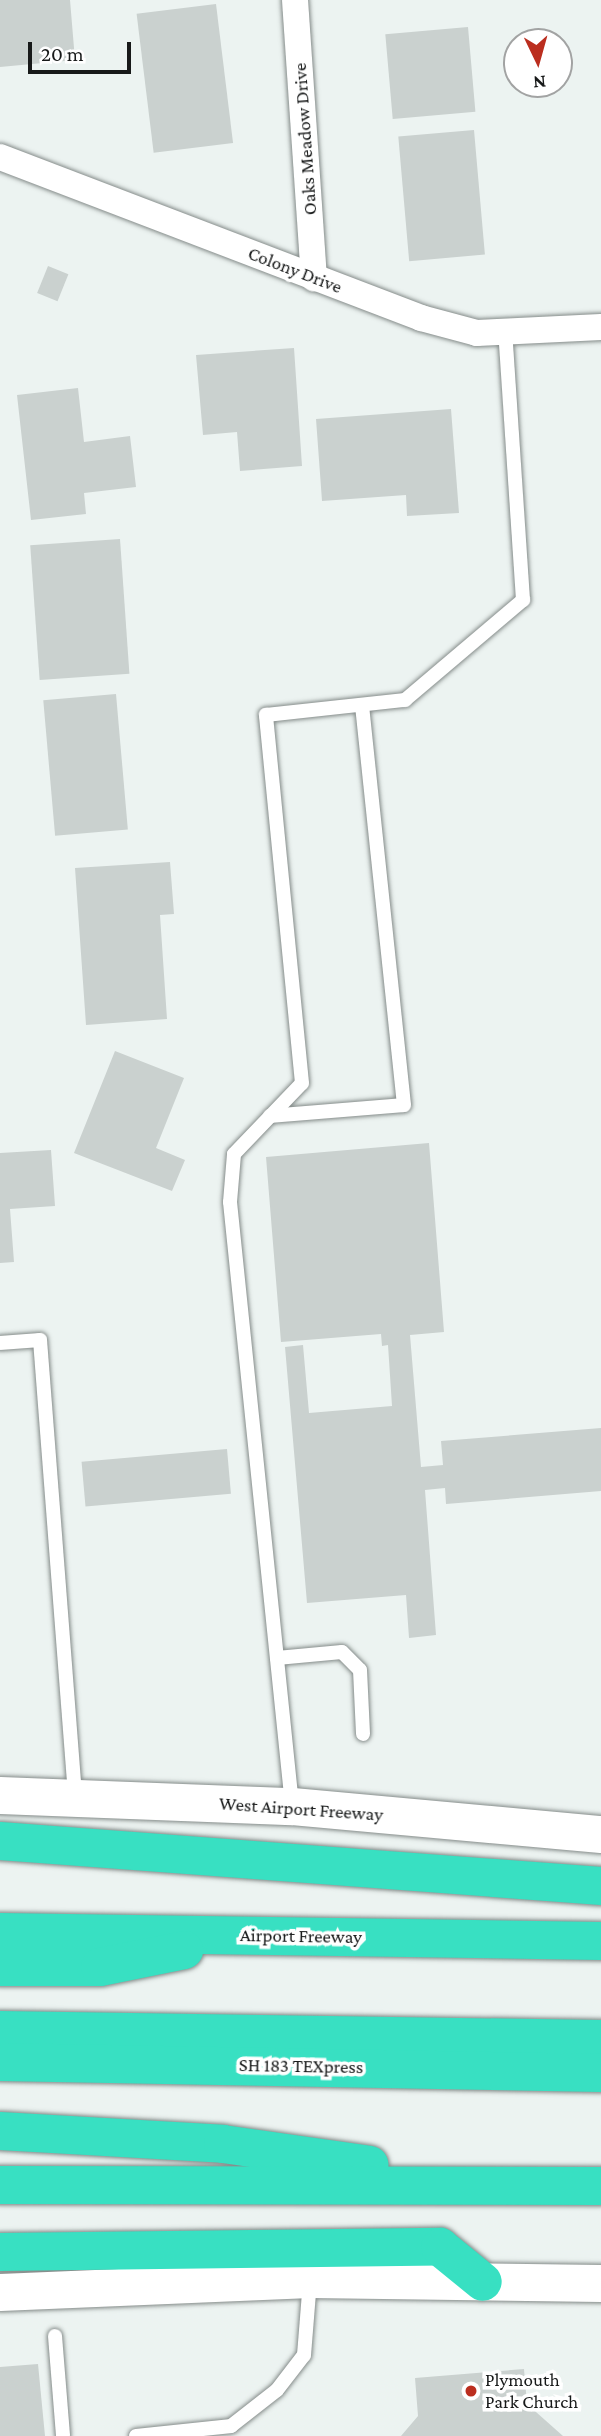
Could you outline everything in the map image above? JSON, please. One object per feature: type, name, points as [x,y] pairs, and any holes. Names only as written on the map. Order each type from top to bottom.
[{"type":"highway","points":[[0,1841],[601,1886]]},
{"type":"highway","name":"Airport Freeway","points":[[0,1932],[601,1941]]},
{"type":"highway","points":[[0,1967],[100,1967],[258,1935]]},
{"type":"highway","name":"SH 183 TEXpress","points":[[0,2031],[601,2039]]},
{"type":"highway","name":"SH 183 TEXpress","points":[[0,2062],[601,2073]]},
{"type":"highway","points":[[0,2131],[223,2144],[504,2184]]},
{"type":"highway","points":[[0,2185],[601,2186]]},
{"type":"highway","points":[[0,2252],[440,2246],[483,2282]]},
{"type":"main road","name":"West Airport Freeway","points":[[0,1796],[75,1796],[292,1806],[601,1834]]},
{"type":"main road","points":[[0,2292],[310,2279],[601,2283]]},
{"type":"street","name":"Oaks Meadow Drive","points":[[295,0],[314,278]]},
{"type":"street","name":"Colony Drive","points":[[0,157],[421,318],[477,332],[601,327]]},
{"type":"lane","points":[[292,1806],[230,1202],[234,1154],[302,1083],[265,715],[405,700],[523,600],[505,332]]},
{"type":"lane","points":[[270,1116],[404,1105],[362,705]]},
{"type":"lane","points":[[0,1343],[40,1340],[75,1796]]},
{"type":"lane","points":[[277,1658],[342,1652],[360,1670],[363,1734]]},
{"type":"lane","points":[[136,2436],[231,2426],[277,2390],[304,2355],[310,2279]]},
{"type":"lane","points":[[55,2336],[64,2436]]},
{"type":"building","points":[[0,0],[70,0],[75,60],[0,67]]},
{"type":"building","points":[[216,4],[233,143],[154,153],[137,14]]},
{"type":"building","points":[[468,27],[475,112],[393,119],[385,34]]},
{"type":"building","points":[[474,130],[485,255],[409,261],[398,137]]},
{"type":"building","points":[[48,266],[68,274],[58,301],[37,293]]},
{"type":"building","points":[[294,348],[302,466],[240,471],[237,432],[203,435],[196,355]]},
{"type":"building","points":[[78,388],[84,442],[130,436],[136,487],[84,493],[86,514],[31,520],[17,395]]},
{"type":"building","points":[[451,409],[459,513],[407,516],[406,495],[322,501],[316,419]]},
{"type":"building","points":[[120,539],[129,674],[40,680],[30,545]]},
{"type":"building","points":[[116,694],[128,829],[55,836],[43,700]]},
{"type":"building","points":[[170,862],[174,914],[160,915],[167,1019],[86,1025],[75,868]]},
{"type":"building","points":[[115,1051],[184,1078],[156,1148],[185,1160],[172,1191],[74,1153]]},
{"type":"building","points":[[429,1143],[444,1332],[410,1335],[421,1467],[443,1465],[441,1441],[601,1428],[601,1491],[446,1504],[445,1488],[425,1490],[436,1635],[409,1638],[406,1595],[307,1603],[285,1347],[303,1345],[309,1413],[392,1406],[388,1345],[382,1346],[381,1334],[281,1342],[266,1157]]},
{"type":"building","points":[[51,1150],[55,1206],[10,1209],[14,1262],[0,1263],[0,1153]]},
{"type":"building","points":[[227,1449],[231,1494],[85,1507],[82,1462]]},
{"type":"building","points":[[38,2364],[45,2436],[0,2436],[0,2367]]},
{"type":"building","name":"Plymouth Park Church","points":[[524,2369],[527,2404],[563,2436],[401,2436],[418,2416],[415,2378]]},
{"type":"place","name":"Plymouth Park Church","points":[[471,2391]]}]
